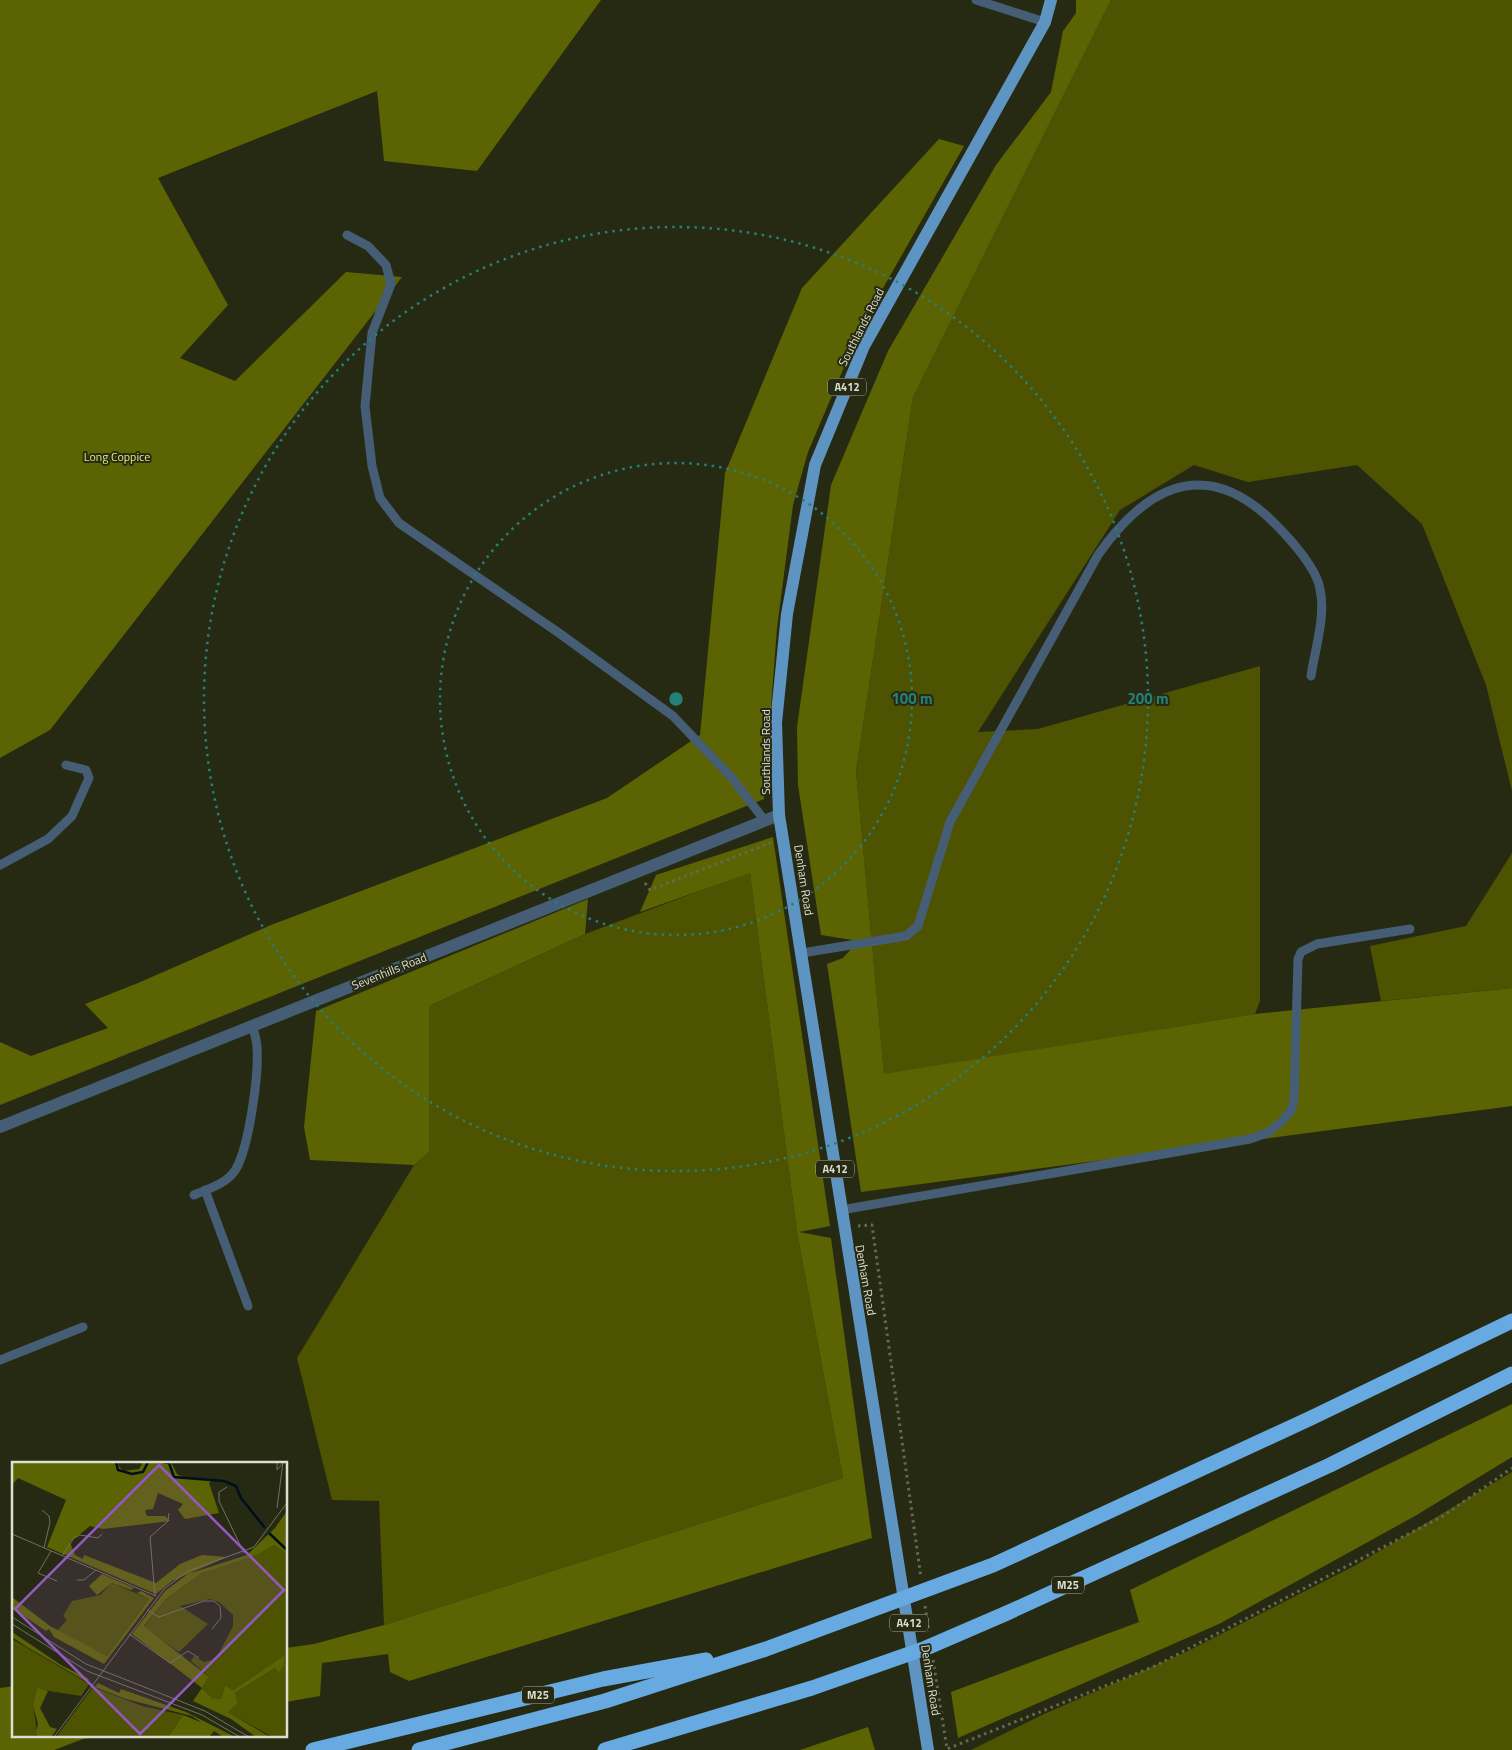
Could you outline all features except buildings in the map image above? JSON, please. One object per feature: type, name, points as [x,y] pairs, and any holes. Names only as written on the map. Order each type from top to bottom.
[{"type":"highway","name":"M25","points":[[419,1750],[605,1701],[766,1649],[994,1565],[1311,1418],[1512,1320]]},
{"type":"highway","name":"M25","points":[[605,1750],[812,1688],[926,1648],[1007,1613],[1330,1465],[1512,1374]]},
{"type":"highway","name":"M25","points":[[313,1750],[603,1679],[766,1649]]},
{"type":"main road","name":"Southlands Road","points":[[779,815],[776,723],[787,614],[816,464],[864,346],[1045,22],[1051,0]]},
{"type":"main road","name":"Denham Road","points":[[779,815],[841,1210],[894,1523],[928,1750]]},
{"type":"street","name":"Sevenhills Road","points":[[0,1127],[779,815]]},
{"type":"lane","points":[[976,0],[1045,22]]},
{"type":"lane","points":[[347,234],[368,246],[386,265],[391,284],[372,333],[365,406],[372,466],[380,498],[399,523],[560,633],[673,716],[732,778],[765,821]]},
{"type":"lane","points":[[802,954],[906,936],[918,926],[950,822],[1098,555],[1112,534],[1158,495],[1178,485],[1200,484],[1224,489],[1253,505],[1279,527],[1301,552],[1320,588],[1321,610],[1311,676]]},
{"type":"lane","points":[[0,865],[48,839],[72,816],[89,778],[86,770],[66,765]]},
{"type":"lane","points":[[841,1210],[1198,1149],[1266,1133],[1281,1122],[1291,1111],[1294,1100],[1298,959],[1301,952],[1317,944],[1410,929]]},
{"type":"lane","points":[[194,1195],[223,1182],[235,1170],[242,1151],[249,1124],[256,1067],[257,1048],[252,1025]]},
{"type":"lane","points":[[205,1190],[248,1306]]},
{"type":"lane","points":[[0,1360],[83,1327]]},
{"type":"path","points":[[932,1650],[947,1749],[1155,1666],[1443,1516],[1512,1468]]},
{"type":"path","points":[[912,1516],[922,1583]]},
{"type":"path","points":[[924,1602],[930,1641]]},
{"type":"green space","name":"Long Coppice","points":[[0,0],[601,0],[477,171],[384,161],[377,91],[158,178],[228,305],[180,358],[235,381],[346,272],[402,277],[50,730],[0,758]]},
{"type":"green space","points":[[1076,0],[1111,0],[913,397],[856,771],[884,1074],[1255,1014],[1512,988],[1512,1106],[861,1192],[827,964],[843,958],[858,941],[821,935],[798,785],[797,727],[831,485],[888,351],[996,165],[1051,92],[1063,31],[1076,13]]},
{"type":"green space","points":[[1111,0],[1512,0],[1512,791],[1486,685],[1422,524],[1357,465],[1248,482],[1194,465],[1120,510],[978,732],[1038,729],[1260,666],[1260,1001],[1255,1014],[884,1075],[856,771],[913,397]]},
{"type":"green space","points":[[939,139],[964,146],[862,325],[808,452],[793,505],[777,628],[764,799],[0,1105],[0,1042],[31,1056],[108,1028],[85,1004],[271,925],[607,798],[700,735],[725,473],[802,288]]},
{"type":"green space","points":[[773,837],[830,1226],[799,1232],[831,1238],[872,1538],[409,1681],[390,1672],[388,1654],[322,1663],[320,1696],[288,1702],[288,1648],[314,1644],[384,1625],[843,1478],[797,1232],[750,873],[640,912],[656,875]]},
{"type":"green space","points":[[1512,853],[1512,988],[1381,1001],[1370,946],[1466,926]]},
{"type":"green space","points":[[750,872],[797,1232],[843,1478],[384,1625],[379,1501],[332,1500],[297,1358],[414,1165],[429,1152],[429,1006],[585,934]]},
{"type":"green space","points":[[588,899],[585,934],[429,1006],[429,1152],[414,1165],[310,1160],[304,1127],[316,1011]]},
{"type":"green space","points":[[1512,1404],[1512,1457],[1415,1516],[1219,1624],[958,1738],[951,1692],[1139,1622],[1130,1590]]},
{"type":"green space","points":[[1512,1472],[1512,1750],[971,1750],[1044,1714],[1186,1652],[1356,1565]]},
{"type":"green space","points":[[12,1686],[12,1738],[89,1738],[54,1750],[0,1750],[0,1688]]},
{"type":"green space","points":[[868,1727],[875,1750],[800,1750]]}]
